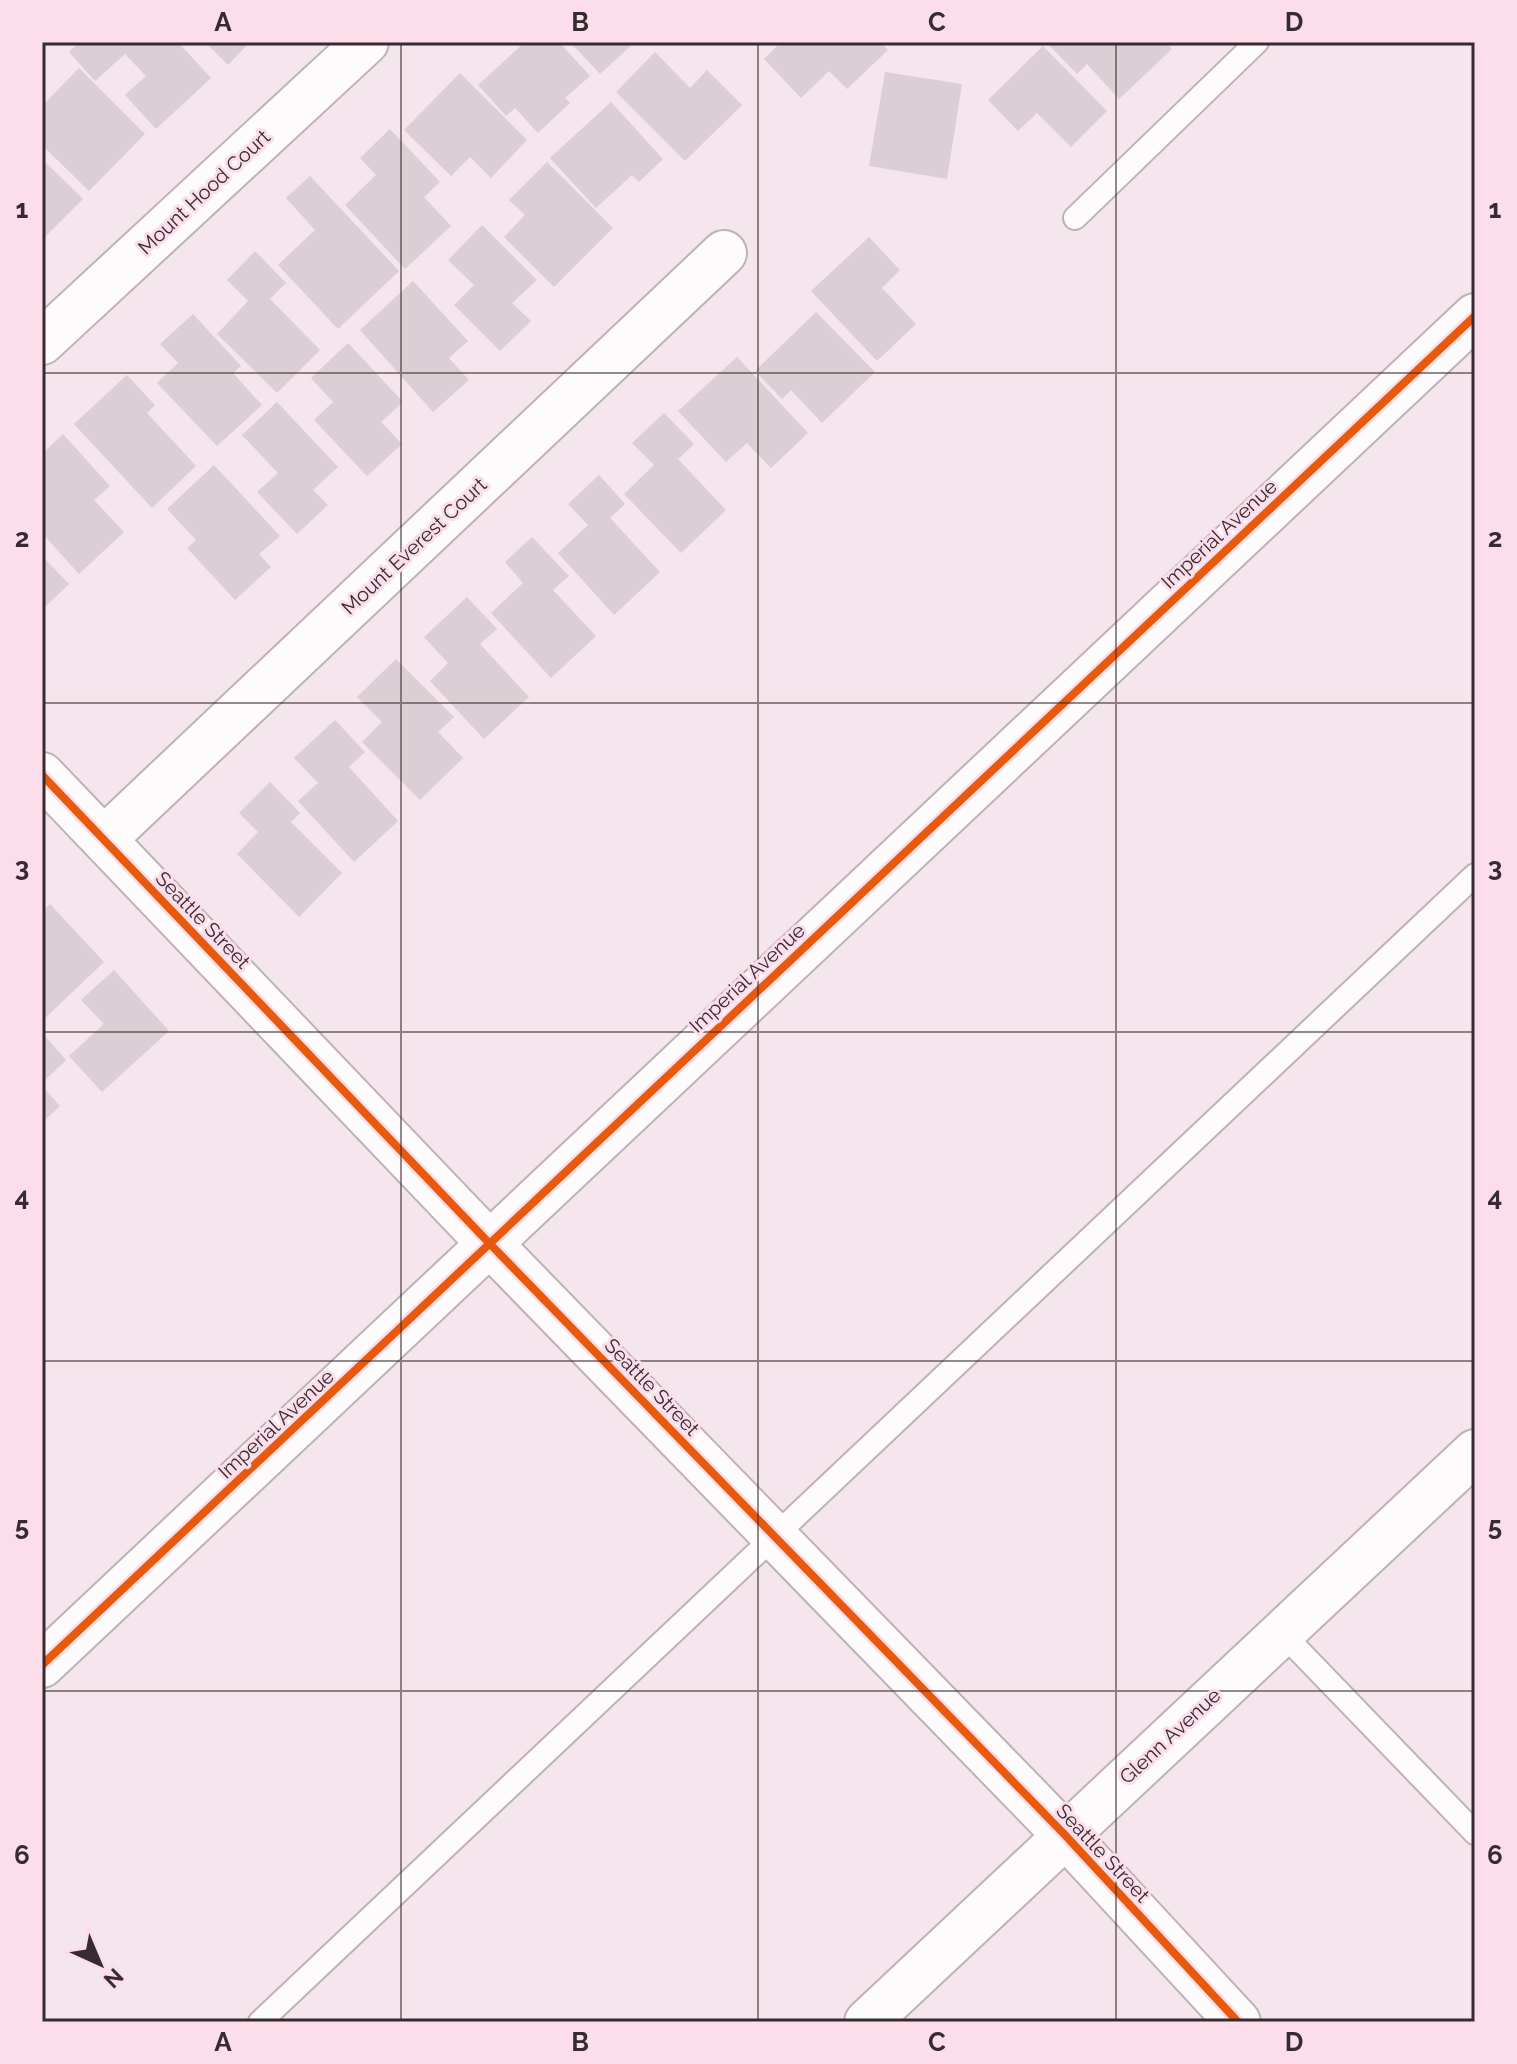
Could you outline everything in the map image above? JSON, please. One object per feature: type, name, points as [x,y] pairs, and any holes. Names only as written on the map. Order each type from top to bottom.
[{"type":"street","name":"Mount Hood Court","points":[[42,342],[366,42]]},
{"type":"street","name":"Mount Everest Court","points":[[104,839],[724,253]]},
{"type":"street","name":"Imperial Avenue","points":[[42,1665],[1475,316]]},
{"type":"street","name":"Seattle Street","points":[[42,775],[490,1244],[1065,1835],[1238,2022]]},
{"type":"street","name":"Glenn Avenue","points":[[867,2022],[1475,1452]]},
{"type":"lane","points":[[1075,218],[1257,42]]},
{"type":"lane","points":[[260,2022],[1475,875]]},
{"type":"lane","points":[[1281,1632],[1475,1833]]},
{"type":"building","points":[[80,42],[178,42],[211,78],[156,129],[125,95],[146,76],[125,54],[95,81],[69,52]]},
{"type":"building","points":[[205,42],[250,42],[228,65]]},
{"type":"building","points":[[525,42],[559,42],[590,76],[565,98],[570,103],[538,133],[515,108],[506,116],[478,85]]},
{"type":"building","points":[[570,42],[635,42],[600,74]]},
{"type":"building","points":[[781,42],[880,42],[888,50],[847,89],[829,71],[801,98],[764,59]]},
{"type":"building","points":[[1046,42],[1165,42],[1172,49],[1119,99],[1087,64],[1077,74]]},
{"type":"building","points":[[1043,46],[1107,111],[1071,147],[1037,113],[1018,131],[988,100]]},
{"type":"building","points":[[655,52],[690,88],[707,70],[742,105],[685,161],[616,92]]},
{"type":"building","points":[[79,68],[145,134],[89,191],[42,145],[42,106]]},
{"type":"building","points":[[885,72],[962,84],[947,179],[869,166]]},
{"type":"building","points":[[460,73],[527,140],[491,178],[470,157],[451,176],[404,130]]},
{"type":"building","points":[[611,102],[663,159],[639,182],[632,175],[596,208],[550,158]]},
{"type":"building","points":[[390,129],[440,182],[424,197],[451,226],[405,269],[345,205],[376,175],[360,158]]},
{"type":"building","points":[[42,159],[83,199],[42,240]]},
{"type":"building","points":[[547,162],[613,228],[554,287],[504,237],[525,215],[509,200]]},
{"type":"building","points":[[310,176],[399,271],[338,329],[278,265],[315,230],[286,198]]},
{"type":"building","points":[[482,225],[537,280],[512,303],[531,321],[500,351],[454,305],[474,285],[448,260]]},
{"type":"building","points":[[869,237],[900,270],[882,288],[916,324],[877,361],[811,291]]},
{"type":"building","points":[[255,251],[286,283],[270,299],[320,350],[277,393],[217,334],[248,301],[227,280]]},
{"type":"building","points":[[413,281],[468,341],[449,358],[469,380],[433,412],[360,330]]},
{"type":"building","points":[[816,312],[875,372],[822,423],[791,390],[782,399],[755,371]]},
{"type":"building","points":[[193,314],[241,366],[233,373],[262,405],[217,446],[157,383],[178,363],[160,344]]},
{"type":"building","points":[[348,343],[403,402],[381,422],[402,444],[367,476],[314,420],[333,402],[311,378]]},
{"type":"building","points":[[737,357],[808,433],[771,468],[747,443],[726,462],[678,411]]},
{"type":"building","points":[[127,375],[155,405],[147,413],[196,466],[152,508],[74,424]]},
{"type":"building","points":[[277,402],[338,467],[313,490],[328,505],[297,534],[257,492],[278,473],[242,435]]},
{"type":"building","points":[[664,413],[694,444],[678,459],[726,510],[681,553],[624,494],[654,465],[632,443]]},
{"type":"building","points":[[63,434],[110,486],[94,500],[124,532],[79,574],[42,533],[42,454]]},
{"type":"building","points":[[214,465],[280,536],[259,554],[271,567],[235,600],[187,548],[196,540],[167,509]]},
{"type":"building","points":[[599,475],[625,504],[610,518],[660,572],[614,615],[558,553],[588,525],[568,504]]},
{"type":"building","points":[[532,537],[569,576],[553,590],[596,636],[551,678],[491,613],[523,583],[505,562]]},
{"type":"building","points":[[42,556],[69,584],[42,610]]},
{"type":"building","points":[[467,597],[497,629],[480,644],[529,697],[484,739],[430,681],[448,663],[424,637]]},
{"type":"building","points":[[396,659],[454,717],[438,732],[463,758],[420,800],[362,742],[382,722],[357,697]]},
{"type":"building","points":[[335,720],[365,752],[349,767],[398,821],[354,862],[298,801],[318,783],[294,758]]},
{"type":"building","points":[[270,782],[300,813],[291,822],[342,873],[299,917],[237,854],[258,832],[239,813]]},
{"type":"building","points":[[50,904],[104,962],[42,1021],[42,912]]},
{"type":"building","points":[[114,970],[169,1031],[102,1092],[69,1056],[104,1024],[81,1000]]},
{"type":"building","points":[[45,1036],[66,1060],[42,1083],[42,1039]]},
{"type":"building","points":[[42,1086],[60,1106],[42,1123]]},
{"type":"cycle path","points":[[42,1665],[1475,316]]},
{"type":"cycle path","points":[[42,775],[490,1244],[1065,1835],[1238,2022]]}]
